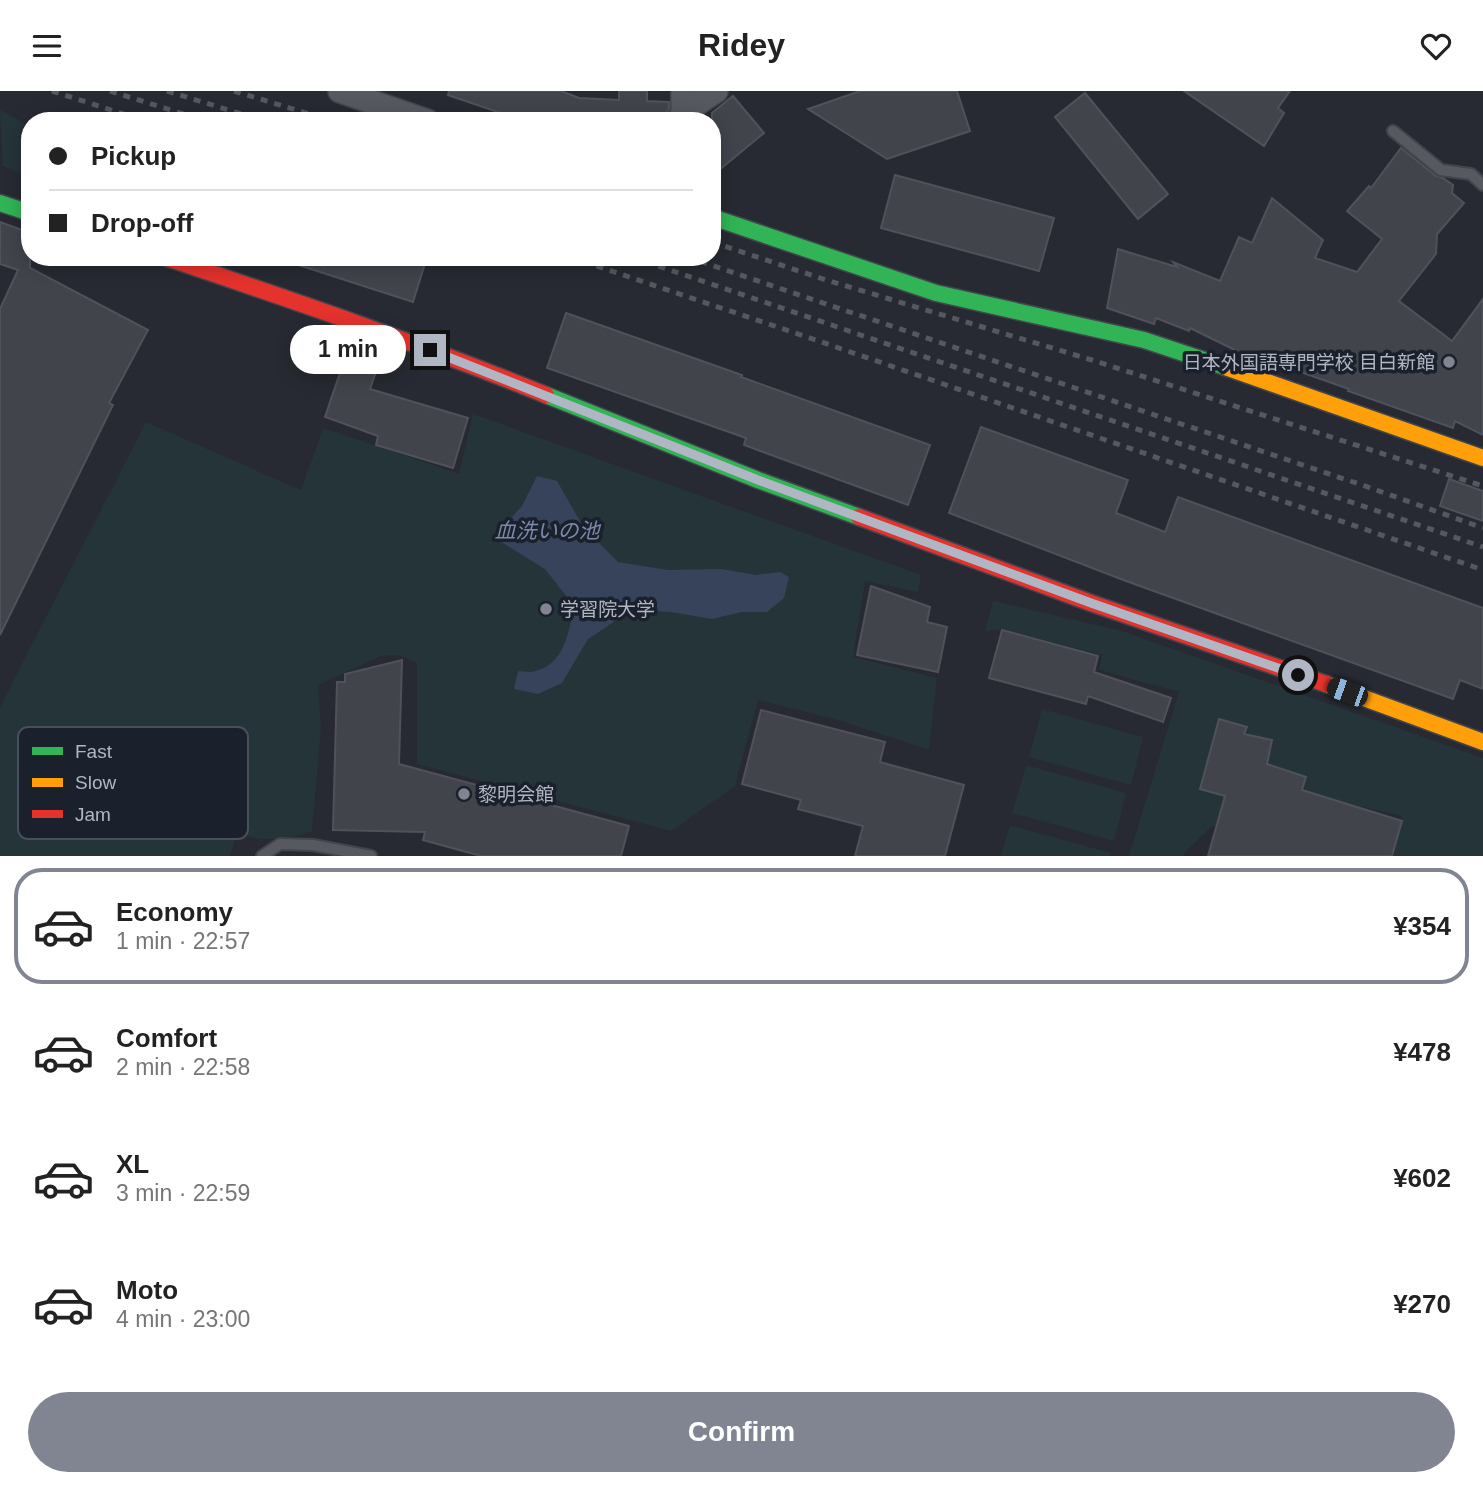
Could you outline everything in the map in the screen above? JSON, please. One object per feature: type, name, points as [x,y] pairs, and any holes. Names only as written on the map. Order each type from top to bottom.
[{"type":"street","points":[[340,91],[401,112]]},
{"type":"street","points":[[681,112],[683,91]]},
{"type":"street","points":[[688,112],[716,91]]},
{"type":"street","points":[[0,203],[21,210]]},
{"type":"street","points":[[721,220],[936,293],[1144,340],[1483,458]]},
{"type":"street","points":[[191,266],[324,310],[474,366],[758,480],[1091,603],[1483,742]]},
{"type":"lane","points":[[1393,131],[1441,170],[1471,174],[1483,185]]},
{"type":"lane","points":[[262,856],[280,845],[313,845],[371,856]]},
{"type":"shaded area","points":[[0,110],[21,121],[21,174],[3,166]]},
{"type":"shaded area","points":[[473,414],[921,575],[918,592],[865,581],[853,657],[937,678],[929,750],[838,720],[758,700],[735,786],[671,831],[417,764],[417,663],[399,655],[383,655],[318,685],[321,727],[312,832],[275,839],[248,836],[248,727],[18,727],[18,839],[235,839],[230,856],[0,856],[0,707],[146,422],[301,490],[323,428],[459,474]]},
{"type":"shaded area","points":[[993,601],[1122,631],[1483,758],[1483,856],[1394,856],[1402,816],[1264,785],[1242,828],[1212,826],[1183,856],[1129,856],[1179,692],[1099,670],[1102,655],[1002,629],[985,631]]},
{"type":"shaded area","points":[[1042,709],[1143,737],[1131,785],[1029,757]]},
{"type":"shaded area","points":[[1026,765],[1126,793],[1114,841],[1012,813]]},
{"type":"shaded area","points":[[1010,825],[1111,853],[1110,856],[1001,856]]},
{"type":"water","name":"血洗いの池","points":[[537,476],[557,481],[584,528],[618,562],[668,570],[722,569],[756,575],[780,572],[789,577],[784,598],[767,612],[742,612],[712,619],[671,612],[632,610],[588,639],[562,683],[538,694],[514,689],[518,671],[533,672],[545,667],[559,654],[567,636],[574,606],[545,569],[493,537],[522,506]]},
{"type":"building","points":[[449,91],[561,91],[579,98],[619,100],[619,91],[647,91],[647,101],[669,102],[669,109],[667,112],[498,112],[448,95]]},
{"type":"building","points":[[860,91],[957,91],[970,131],[887,159],[808,109]]},
{"type":"building","points":[[1184,91],[1290,91],[1278,108],[1284,113],[1264,146]]},
{"type":"building","points":[[1085,93],[1168,194],[1138,219],[1055,117]]},
{"type":"building","points":[[733,96],[764,133],[721,169],[721,112],[713,112]]},
{"type":"building","points":[[1401,148],[1436,176],[1453,185],[1452,193],[1464,203],[1437,234],[1436,254],[1399,301],[1452,341],[1483,299],[1483,435],[1455,421],[1453,428],[1239,352],[1190,328],[1189,331],[1156,318],[1154,324],[1107,308],[1118,249],[1177,267],[1173,262],[1220,281],[1239,237],[1252,243],[1272,198],[1323,240],[1315,258],[1357,272],[1382,239],[1347,211],[1369,186],[1371,188]]},
{"type":"building","points":[[895,175],[1054,218],[1039,271],[881,228]]},
{"type":"building","points":[[0,222],[21,230],[21,266],[30,266],[148,330],[109,403],[113,405],[0,635],[0,309],[18,270],[0,264]]},
{"type":"building","points":[[301,266],[424,266],[413,302]]},
{"type":"building","points":[[566,313],[930,445],[908,505],[744,445],[746,438],[547,368]]},
{"type":"building","points":[[345,358],[377,369],[370,389],[468,418],[453,468],[376,445],[378,436],[325,417]]},
{"type":"building","points":[[981,427],[1128,480],[1116,513],[1165,532],[1178,497],[1483,608],[1483,689],[1460,680],[1453,699],[1126,581],[949,513]]},
{"type":"building","points":[[1449,479],[1483,491],[1483,521],[1440,506]]},
{"type":"building","points":[[871,586],[930,607],[927,622],[947,627],[938,672],[857,655]]},
{"type":"building","points":[[1002,630],[1098,656],[1094,672],[1171,698],[1163,722],[1088,696],[1086,704],[989,678]]},
{"type":"building","points":[[402,660],[399,764],[629,826],[621,856],[481,856],[423,840],[425,832],[333,830],[337,682],[345,682],[345,674]]},
{"type":"building","points":[[761,710],[885,742],[880,762],[964,785],[945,856],[855,856],[863,826],[798,809],[801,800],[742,784]]},
{"type":"building","points":[[1219,719],[1247,727],[1244,734],[1272,740],[1267,764],[1306,777],[1302,790],[1402,821],[1392,856],[1208,856],[1225,796],[1200,789]]},
{"type":"railway","points":[[52,91],[117,112]]},
{"type":"railway","points":[[110,91],[177,112]]},
{"type":"railway","points":[[167,91],[235,112]]},
{"type":"railway","points":[[234,91],[303,112]]},
{"type":"railway","points":[[721,245],[823,279],[1092,360],[1483,486]]},
{"type":"railway","points":[[597,266],[1483,570]]},
{"type":"railway","points":[[658,266],[1483,547]]},
{"type":"railway","points":[[714,266],[1483,528]]},
{"type":"traffic: fast","points":[[0,203],[21,210]]},
{"type":"traffic: fast","points":[[721,220],[936,293],[1144,340],[1225,367]]},
{"type":"traffic: fast","points":[[546,395],[758,480],[859,517]]},
{"type":"traffic: slow","points":[[1225,367],[1483,458]]},
{"type":"traffic: slow","points":[[1326,684],[1483,742]]},
{"type":"traffic: jam","points":[[190,266],[356,323],[546,395]]},
{"type":"traffic: jam","points":[[859,517],[1091,603],[1326,684]]},
{"type":"place","name":"日本外国語専門学校 目白新館","points":[[1449,362]]},
{"type":"place","name":"学習院大学","points":[[546,609]]},
{"type":"place","name":"黎明会館","points":[[464,794]]},
{"type":"route","points":[[430,350],[758,480],[1091,603],[1298,675]]}]
